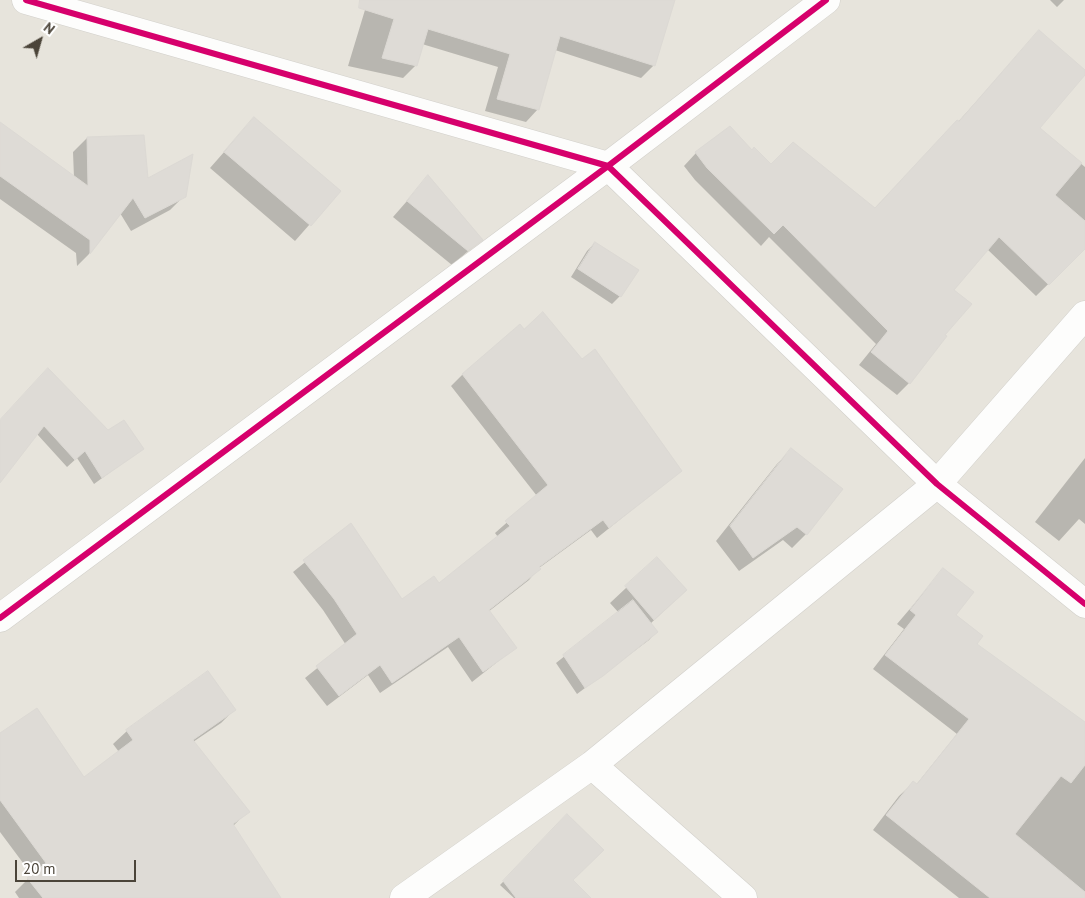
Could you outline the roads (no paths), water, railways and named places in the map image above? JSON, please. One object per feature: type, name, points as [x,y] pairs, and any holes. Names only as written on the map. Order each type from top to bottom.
[{"type":"street","points":[[26,0],[608,166],[937,484],[1085,604]]},
{"type":"street","points":[[0,618],[608,166],[826,0]]},
{"type":"street","points":[[404,898],[592,765],[937,484],[1085,316]]},
{"type":"street","points":[[592,765],[743,898]]}]
